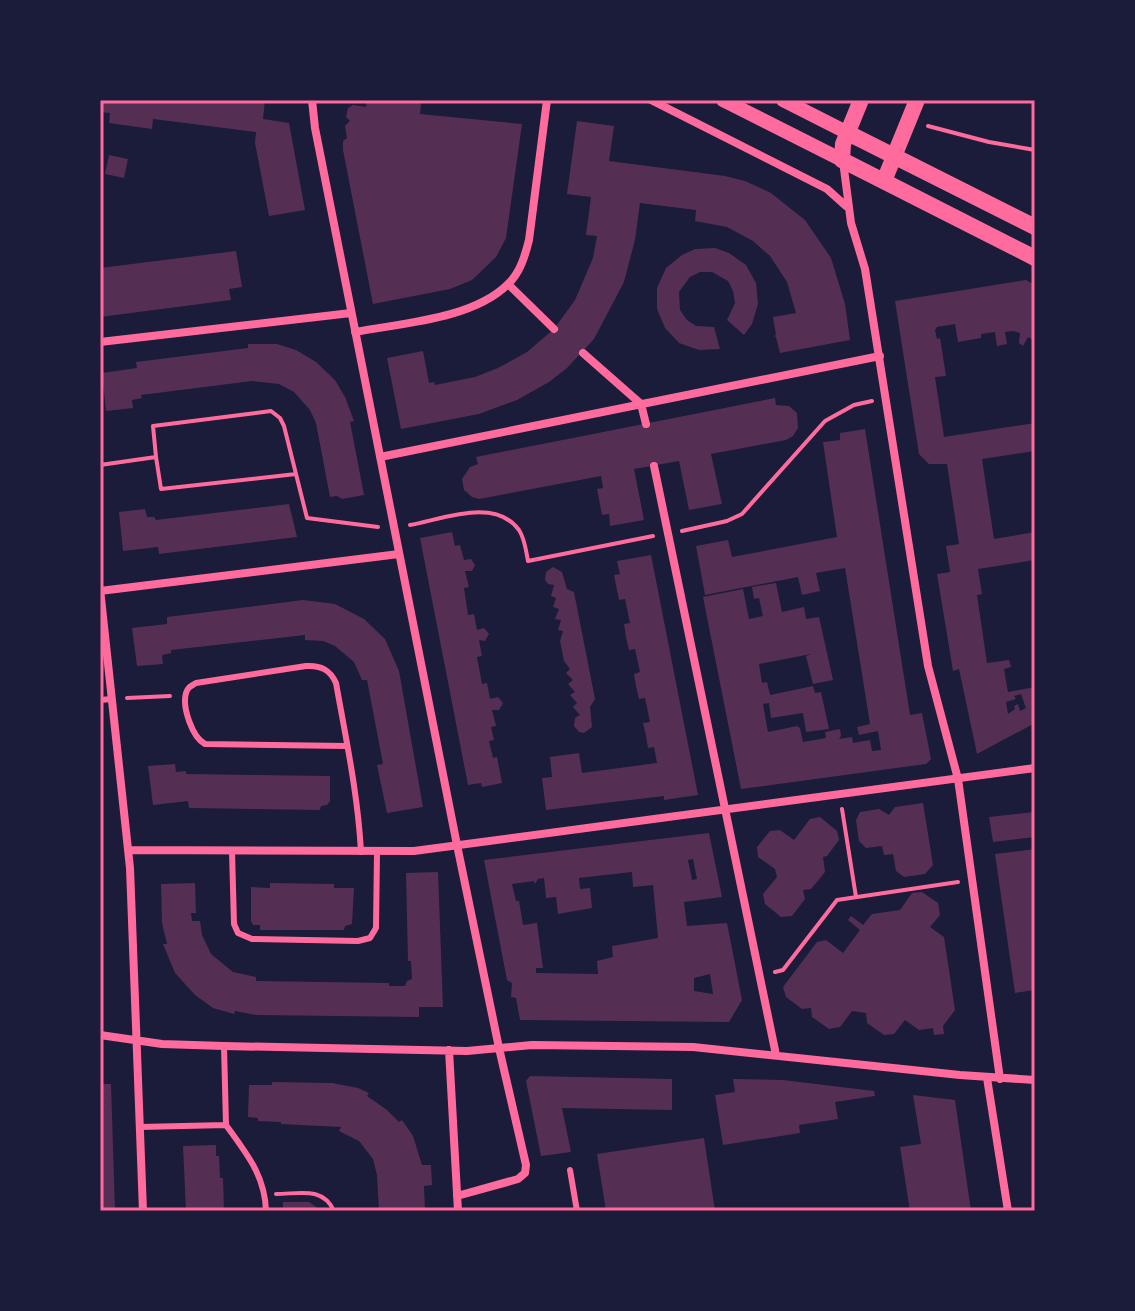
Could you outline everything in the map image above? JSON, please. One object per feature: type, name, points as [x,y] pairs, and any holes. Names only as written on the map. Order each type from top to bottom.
[{"type":"main road","points":[[861,100],[843,144],[842,160],[1035,258]]},
{"type":"main road","points":[[884,181],[917,100]]},
{"type":"main road","points":[[848,133],[1035,227]]},
{"type":"street","points":[[312,100],[351,313],[457,845],[526,1169],[518,1179],[457,1196]]},
{"type":"street","points":[[355,332],[457,312],[484,301],[508,284],[519,269],[529,240],[547,100]]},
{"type":"street","points":[[651,100],[827,189],[848,208]]},
{"type":"street","points":[[723,100],[842,160],[848,208],[863,259],[880,356],[928,666],[958,779],[1000,1079]]},
{"type":"street","points":[[783,100],[848,133]]},
{"type":"street","points":[[508,284],[554,329]]},
{"type":"street","points":[[100,342],[351,313]]},
{"type":"street","points":[[583,353],[641,404],[646,424]]},
{"type":"street","points":[[380,457],[880,356]]},
{"type":"street","points":[[654,466],[776,1055]]},
{"type":"street","points":[[143,1211],[129,850],[100,590],[399,554]]},
{"type":"street","points":[[129,850],[377,852],[457,845],[1035,768]]},
{"type":"street","points":[[100,1035],[224,1046],[449,1050],[543,1044],[693,1047],[987,1078],[1035,1080]]},
{"type":"street","points":[[449,1050],[458,1211]]},
{"type":"street","points":[[987,1078],[1008,1211]]},
{"type":"lane","points":[[347,746],[205,744],[194,735],[185,695],[196,683],[306,666],[320,667],[333,675],[336,683],[347,746],[360,822],[361,852]]},
{"type":"lane","points":[[100,700],[112,699]]},
{"type":"lane","points":[[232,851],[234,924],[244,937],[358,941],[370,938],[376,928],[377,852]]},
{"type":"lane","points":[[224,1046],[226,1125],[260,1175],[266,1195],[266,1211]]},
{"type":"lane","points":[[140,1127],[226,1125]]},
{"type":"lane","points":[[570,1170],[577,1211]]},
{"type":"path","points":[[909,119],[972,138],[1035,150]]},
{"type":"path","points":[[668,533],[727,521],[742,514],[825,421],[854,405],[886,397]]},
{"type":"path","points":[[100,465],[156,457],[161,489],[296,474]]},
{"type":"path","points":[[112,699],[185,695]]},
{"type":"path","points":[[839,794],[856,897]]},
{"type":"path","points":[[759,975],[783,970],[837,900],[972,880]]},
{"type":"path","points":[[266,1195],[316,1193],[327,1199],[334,1211]]},
{"type":"building","points":[[100,100],[265,100],[263,119],[289,123],[305,210],[269,216],[255,143],[256,132],[153,119],[152,129],[109,123],[110,113],[100,112]]},
{"type":"building","points":[[367,100],[418,100],[421,104],[420,114],[522,124],[506,238],[496,257],[472,280],[450,289],[373,304],[343,150],[343,141],[347,138],[345,126],[350,121],[346,117],[348,108],[353,105],[366,107]]},
{"type":"building","points":[[577,121],[614,126],[609,161],[745,181],[771,193],[805,220],[831,258],[845,304],[850,340],[780,353],[774,336],[773,317],[796,313],[787,282],[770,256],[753,241],[727,227],[695,221],[696,210],[640,203],[635,240],[624,282],[594,339],[567,368],[517,400],[479,414],[401,429],[387,358],[423,351],[429,383],[434,382],[435,385],[475,377],[527,352],[554,329],[575,300],[593,258],[597,236],[586,235],[591,197],[567,194]]},
{"type":"building","points":[[109,155],[128,159],[124,178],[105,174]]},
{"type":"building","points":[[715,248],[746,265],[756,283],[758,304],[752,324],[744,335],[727,320],[735,303],[728,281],[712,272],[700,272],[690,277],[679,292],[680,310],[696,326],[714,327],[720,349],[699,350],[679,343],[665,328],[657,309],[657,288],[666,268],[682,255],[695,249]]},
{"type":"building","points":[[236,251],[242,287],[229,289],[231,300],[100,317],[100,268]]},
{"type":"building","points":[[1026,280],[1035,285],[1035,341],[1028,337],[1023,346],[1019,343],[1020,333],[1013,331],[1005,332],[1007,344],[997,346],[995,332],[958,342],[955,324],[935,330],[937,339],[940,338],[946,376],[935,377],[944,437],[1035,423],[1035,451],[982,459],[994,539],[1035,532],[1035,560],[978,569],[982,594],[977,595],[987,663],[1009,660],[1011,667],[1004,669],[1008,692],[1035,687],[1035,723],[977,754],[959,669],[953,671],[937,574],[950,572],[946,546],[959,544],[947,464],[929,464],[919,454],[895,301]],"holes":[[[1021,694],[1026,708],[1020,711],[1018,704],[1008,714],[1006,702]]]},
{"type":"building","points":[[248,344],[277,344],[296,350],[316,362],[335,380],[354,421],[350,422],[364,495],[342,499],[330,497],[316,423],[310,410],[294,392],[279,384],[252,381],[141,395],[142,398],[132,400],[133,408],[106,411],[102,373],[137,368],[136,362],[248,348]]},
{"type":"building","points":[[775,398],[776,405],[789,406],[797,413],[798,428],[786,440],[711,454],[722,504],[689,510],[679,461],[634,469],[644,520],[610,526],[609,514],[602,515],[597,489],[603,488],[601,476],[479,499],[464,490],[462,479],[470,467],[478,464],[476,457]]},
{"type":"building","points":[[865,429],[910,715],[922,713],[931,759],[926,764],[741,789],[703,597],[743,589],[749,619],[763,616],[759,598],[754,599],[752,587],[776,583],[782,612],[804,607],[806,619],[819,617],[833,680],[813,684],[806,656],[811,654],[759,664],[762,683],[767,682],[770,695],[813,686],[815,693],[821,692],[829,729],[806,732],[803,713],[771,718],[769,703],[763,704],[768,732],[797,726],[803,742],[826,738],[825,732],[840,729],[839,739],[852,737],[853,743],[870,740],[872,751],[881,750],[878,731],[859,735],[857,727],[870,724],[845,568],[816,573],[820,591],[802,595],[798,577],[705,595],[696,546],[728,540],[732,557],[837,537],[823,442],[840,440],[840,433]]},
{"type":"building","points":[[289,504],[297,537],[159,554],[158,547],[123,551],[119,512],[145,509],[147,517],[156,520]]},
{"type":"building","points":[[452,532],[455,546],[460,545],[464,560],[471,559],[475,565],[472,571],[465,571],[469,587],[464,588],[468,615],[474,614],[477,630],[484,628],[489,634],[485,641],[479,640],[482,656],[477,657],[482,684],[487,683],[490,699],[498,697],[503,703],[499,710],[492,710],[496,726],[491,727],[494,740],[489,741],[493,758],[497,757],[502,783],[482,787],[481,783],[468,785],[420,538]]},
{"type":"building","points":[[651,555],[698,795],[546,810],[542,778],[552,777],[550,757],[579,753],[582,773],[657,763],[654,747],[648,748],[643,723],[650,722],[645,698],[639,699],[634,674],[640,672],[635,649],[629,650],[624,624],[630,623],[625,599],[619,600],[614,575],[620,574],[617,561]]},
{"type":"building","points":[[553,567],[562,572],[567,589],[574,592],[595,699],[590,707],[592,727],[584,733],[574,726],[575,718],[580,715],[573,707],[577,703],[570,695],[575,692],[568,684],[573,680],[566,673],[570,669],[564,661],[560,641],[563,631],[558,630],[561,620],[555,619],[559,609],[553,607],[556,598],[551,596],[554,585],[545,580],[546,572]]},
{"type":"building","points":[[303,600],[335,604],[364,619],[385,639],[399,671],[423,807],[387,813],[377,765],[383,764],[367,680],[362,680],[354,662],[335,646],[323,641],[305,640],[305,635],[171,650],[171,653],[162,655],[163,664],[137,666],[132,628],[167,624],[167,617]]},
{"type":"building","points":[[175,764],[176,772],[186,771],[186,774],[330,776],[330,801],[320,810],[189,808],[188,801],[153,805],[148,766]]},
{"type":"building","points":[[923,803],[933,865],[925,874],[904,877],[896,871],[893,854],[884,855],[882,846],[866,848],[859,841],[856,820],[860,812],[879,809],[889,815],[895,807]]},
{"type":"building","points":[[1035,812],[1035,837],[993,842],[989,817]]},
{"type":"building","points":[[820,817],[837,831],[839,840],[823,857],[825,872],[811,889],[803,890],[805,899],[792,916],[781,917],[765,904],[763,894],[777,877],[775,869],[758,857],[757,847],[770,831],[780,830],[794,840],[810,819]]},
{"type":"building","points":[[709,833],[722,897],[684,902],[687,926],[727,923],[742,1000],[729,1022],[520,1020],[516,998],[511,997],[512,983],[507,980],[484,860]],"holes":[[[693,859],[697,879],[692,880],[688,860]],[[632,872],[633,887],[653,885],[658,938],[612,946],[613,957],[597,961],[598,974],[536,973],[536,968],[543,968],[537,923],[523,925],[512,884],[534,881],[535,884],[538,879],[544,878],[546,898],[556,897],[558,914],[592,908],[590,888],[580,889],[579,878]],[[710,974],[713,994],[694,991],[694,978]]]},
{"type":"building","points":[[1035,849],[1035,990],[1015,993],[995,854]]},
{"type":"building","points":[[438,872],[443,1007],[419,1007],[419,1017],[256,1015],[235,1011],[234,1014],[213,1008],[195,995],[175,973],[163,944],[167,944],[162,923],[161,884],[195,883],[196,913],[191,913],[192,921],[200,921],[202,935],[211,954],[233,972],[256,977],[256,981],[389,983],[389,986],[405,986],[412,979],[411,961],[408,961],[406,873]]},
{"type":"building","points":[[270,883],[334,884],[334,888],[354,888],[352,924],[345,926],[344,930],[260,930],[260,925],[253,925],[251,921],[251,887],[270,888]]},
{"type":"building","points":[[922,892],[938,903],[940,915],[930,927],[944,937],[955,1010],[943,1026],[944,1034],[934,1035],[933,1028],[919,1030],[905,1020],[894,1034],[884,1035],[867,1023],[866,1013],[852,1011],[840,1027],[829,1029],[812,1017],[811,1008],[802,1009],[786,997],[783,987],[817,942],[826,940],[843,953],[860,930],[848,920],[851,916],[863,925],[872,914],[900,910],[912,893]]},
{"type":"building","points":[[530,1076],[672,1079],[672,1110],[562,1108],[571,1152],[541,1156],[526,1081]]},
{"type":"building","points":[[733,1079],[783,1080],[874,1091],[875,1096],[835,1102],[838,1119],[799,1125],[800,1133],[723,1145],[715,1095],[735,1092]]},
{"type":"building","points":[[272,1082],[332,1083],[358,1088],[369,1093],[367,1096],[399,1122],[402,1120],[413,1136],[422,1165],[431,1165],[432,1185],[424,1186],[425,1211],[379,1211],[373,1159],[359,1141],[339,1131],[341,1127],[281,1124],[248,1117],[249,1085],[272,1085]]},
{"type":"building","points":[[100,1084],[111,1084],[115,1211],[100,1211]]},
{"type":"building","points":[[913,1095],[955,1100],[971,1211],[910,1211],[900,1147],[921,1144]]},
{"type":"building","points":[[704,1138],[715,1211],[606,1211],[597,1154]]},
{"type":"building","points":[[216,1145],[220,1178],[223,1178],[224,1211],[186,1211],[183,1146]]},
{"type":"building","points":[[283,1202],[309,1202],[322,1211],[283,1211]]}]
